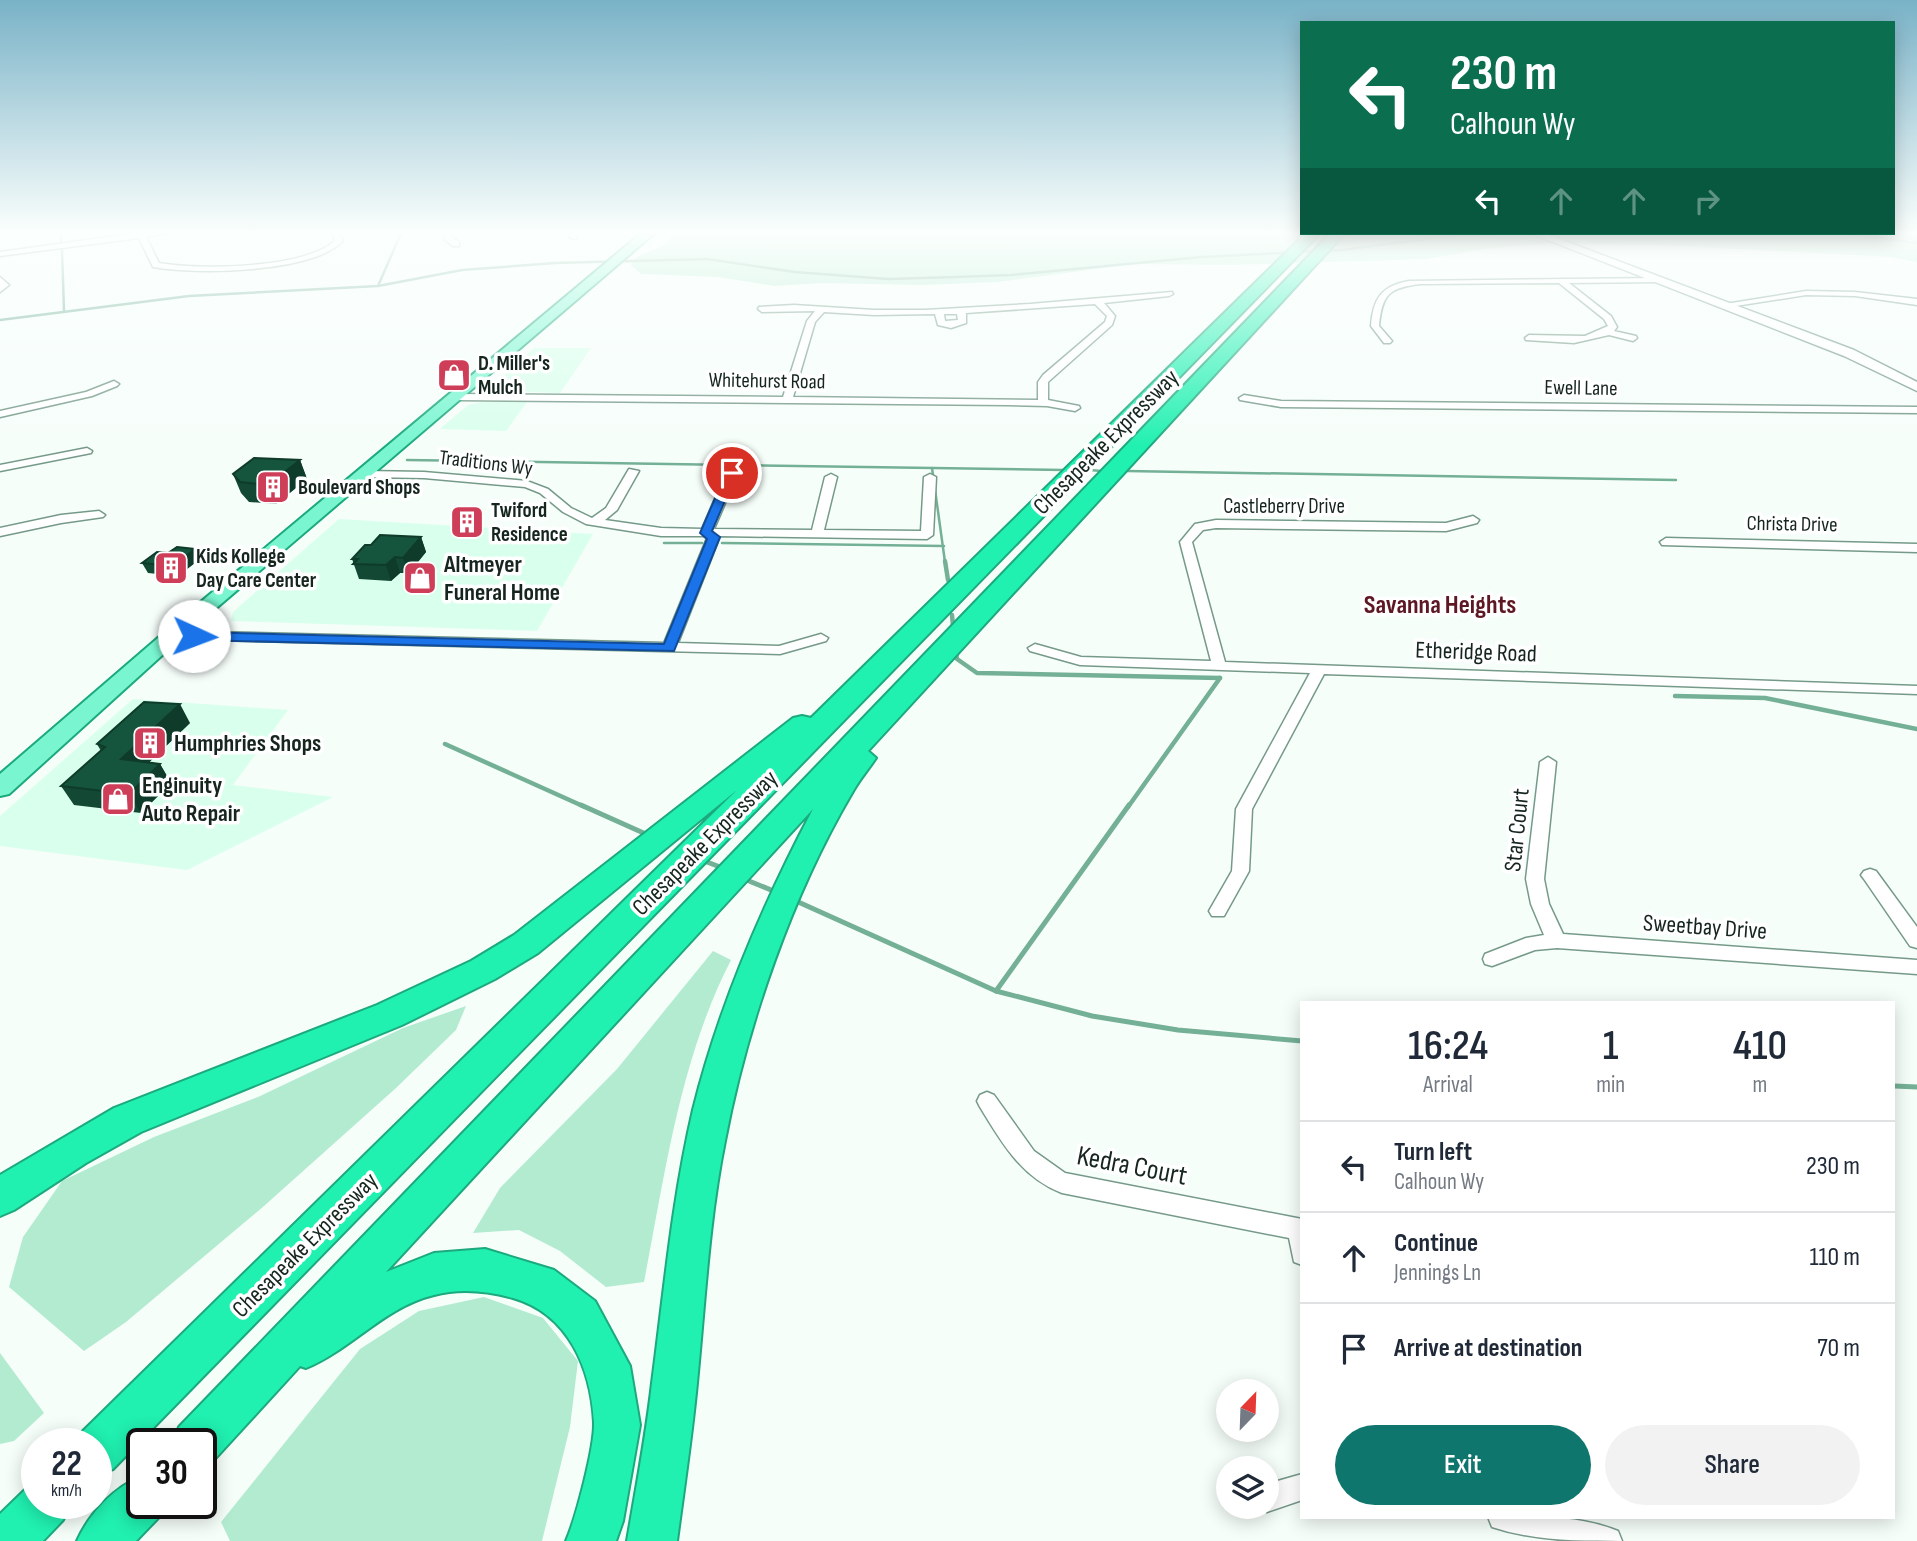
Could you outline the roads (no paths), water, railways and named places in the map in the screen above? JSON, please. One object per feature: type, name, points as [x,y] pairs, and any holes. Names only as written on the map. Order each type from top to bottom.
[{"type":"highway","name":"Chesapeake Expressway","points":[[112,1436],[938,609],[1253,303]]},
{"type":"highway","name":"Chesapeake Expressway","points":[[211,1428],[942,654],[1261,303]]},
{"type":"highway","points":[[0,1196],[89,1140],[147,1112],[425,998],[497,962],[526,944],[827,704],[877,657],[938,609]]},
{"type":"highway","points":[[652,1541],[671,1417],[692,1226],[705,1143],[736,1024],[773,922],[829,810],[856,764],[900,717],[942,654]]},
{"type":"highway","points":[[255,1382],[370,1300],[433,1274],[485,1270],[539,1285],[580,1316],[608,1366],[617,1425],[599,1521],[591,1541]]},
{"type":"highway","points":[[102,1541],[126,1516]]},
{"type":"main road","points":[[0,788],[173,635],[567,303]]},
{"type":"street","points":[[762,309],[872,313],[1082,303]]},
{"type":"street","points":[[1043,403],[1043,382],[1046,377],[1109,323],[1109,313],[1099,303]]},
{"type":"street","points":[[1378,303],[1375,326],[1387,341]]},
{"type":"street","points":[[1588,303],[1611,321],[1613,327],[1608,332]]},
{"type":"street","points":[[1717,303],[1849,354],[1917,387]]},
{"type":"street","points":[[1723,305],[1737,303]]},
{"type":"street","points":[[787,400],[811,321],[821,310]]},
{"type":"street","points":[[939,311],[942,323],[951,325],[963,321],[961,310]]},
{"type":"street","points":[[1529,338],[1583,338],[1608,332],[1633,338]]},
{"type":"street","points":[[0,414],[89,394],[114,384]]},
{"type":"street","name":"Whitehurst Road","points":[[457,397],[1043,403],[1075,408]]},
{"type":"street","name":"Ewell Lane","points":[[1244,398],[1281,404],[1917,410]]},
{"type":"street","points":[[0,468],[40,458],[87,451]]},
{"type":"street","points":[[594,522],[611,510],[633,471]]},
{"type":"street","points":[[669,648],[714,537],[706,533],[732,473]]},
{"type":"street","name":"Traditions Wy","points":[[365,474],[424,475],[527,484],[544,491],[567,510],[594,522],[661,532],[927,535],[930,477]]},
{"type":"street","points":[[817,534],[831,477]]},
{"type":"street","points":[[0,532],[99,514]]},
{"type":"street","name":"Castleberry Drive","points":[[1219,666],[1186,542],[1199,527],[1216,524],[1446,527],[1473,520]]},
{"type":"street","name":"Christa Drive","points":[[1665,542],[1917,548]]},
{"type":"street","points":[[173,635],[780,650],[821,638]]},
{"type":"street","name":"Etheridge Road","points":[[1035,648],[1080,661],[1917,690]]},
{"type":"street","points":[[1219,911],[1242,866],[1240,825],[1244,809],[1319,669]]},
{"type":"street","name":"Star Court","points":[[1548,762],[1535,878],[1536,898],[1558,941]]},
{"type":"street","points":[[1870,875],[1917,941]]},
{"type":"street","name":"Sweetbay Drive","points":[[1492,959],[1533,943],[1558,941],[1917,967]]},
{"type":"street","name":"Kedra Court","points":[[987,1101],[1025,1160],[1039,1172],[1062,1183],[1300,1229]]},
{"type":"street","points":[[1279,1495],[1300,1489]]},
{"type":"street","points":[[1511,1519],[1608,1541]]},
{"type":"waterway","points":[[64,303],[64,311]]},
{"type":"waterway","points":[[0,320],[135,303]]},
{"type":"waterway","points":[[407,460],[1064,470]]},
{"type":"waterway","points":[[932,468],[943,546]]},
{"type":"waterway","points":[[1090,470],[1101,471]]},
{"type":"waterway","points":[[1127,471],[1676,480]]},
{"type":"waterway","points":[[664,543],[702,543]]},
{"type":"waterway","points":[[722,543],[943,546]]},
{"type":"waterway","points":[[943,546],[945,562]]},
{"type":"waterway","points":[[945,561],[948,580]]},
{"type":"waterway","points":[[952,615],[953,626]]},
{"type":"waterway","points":[[956,654],[957,659],[977,673],[1220,678],[1128,807]]},
{"type":"waterway","points":[[1675,696],[1765,698],[1917,729]]},
{"type":"waterway","points":[[445,744],[585,807]]},
{"type":"waterway","points":[[581,805],[648,835]]},
{"type":"waterway","points":[[996,991],[1129,805]]},
{"type":"waterway","points":[[707,862],[720,867]]},
{"type":"waterway","points":[[749,881],[776,892]]},
{"type":"waterway","points":[[796,901],[996,991]]},
{"type":"waterway","points":[[996,991],[1092,1016],[1178,1030],[1300,1041]]},
{"type":"waterway","points":[[1895,1086],[1917,1087]]},
{"type":"place","name":"D. Miller's Mulch","points":[[454,375]]},
{"type":"place","name":"Boulevard Shops","points":[[273,487]]},
{"type":"place","name":"Twiford Residence","points":[[467,522]]},
{"type":"place","name":"Kids Kollege Day Care Center","points":[[171,568]]},
{"type":"place","name":"Altmeyer Funeral Home","points":[[420,578]]},
{"type":"place","name":"Humphries Shops","points":[[150,743]]},
{"type":"place","name":"Enginuity Auto Repair","points":[[118,799]]},
{"type":"district","name":"Savanna Heights","points":[[1440,605]]}]
